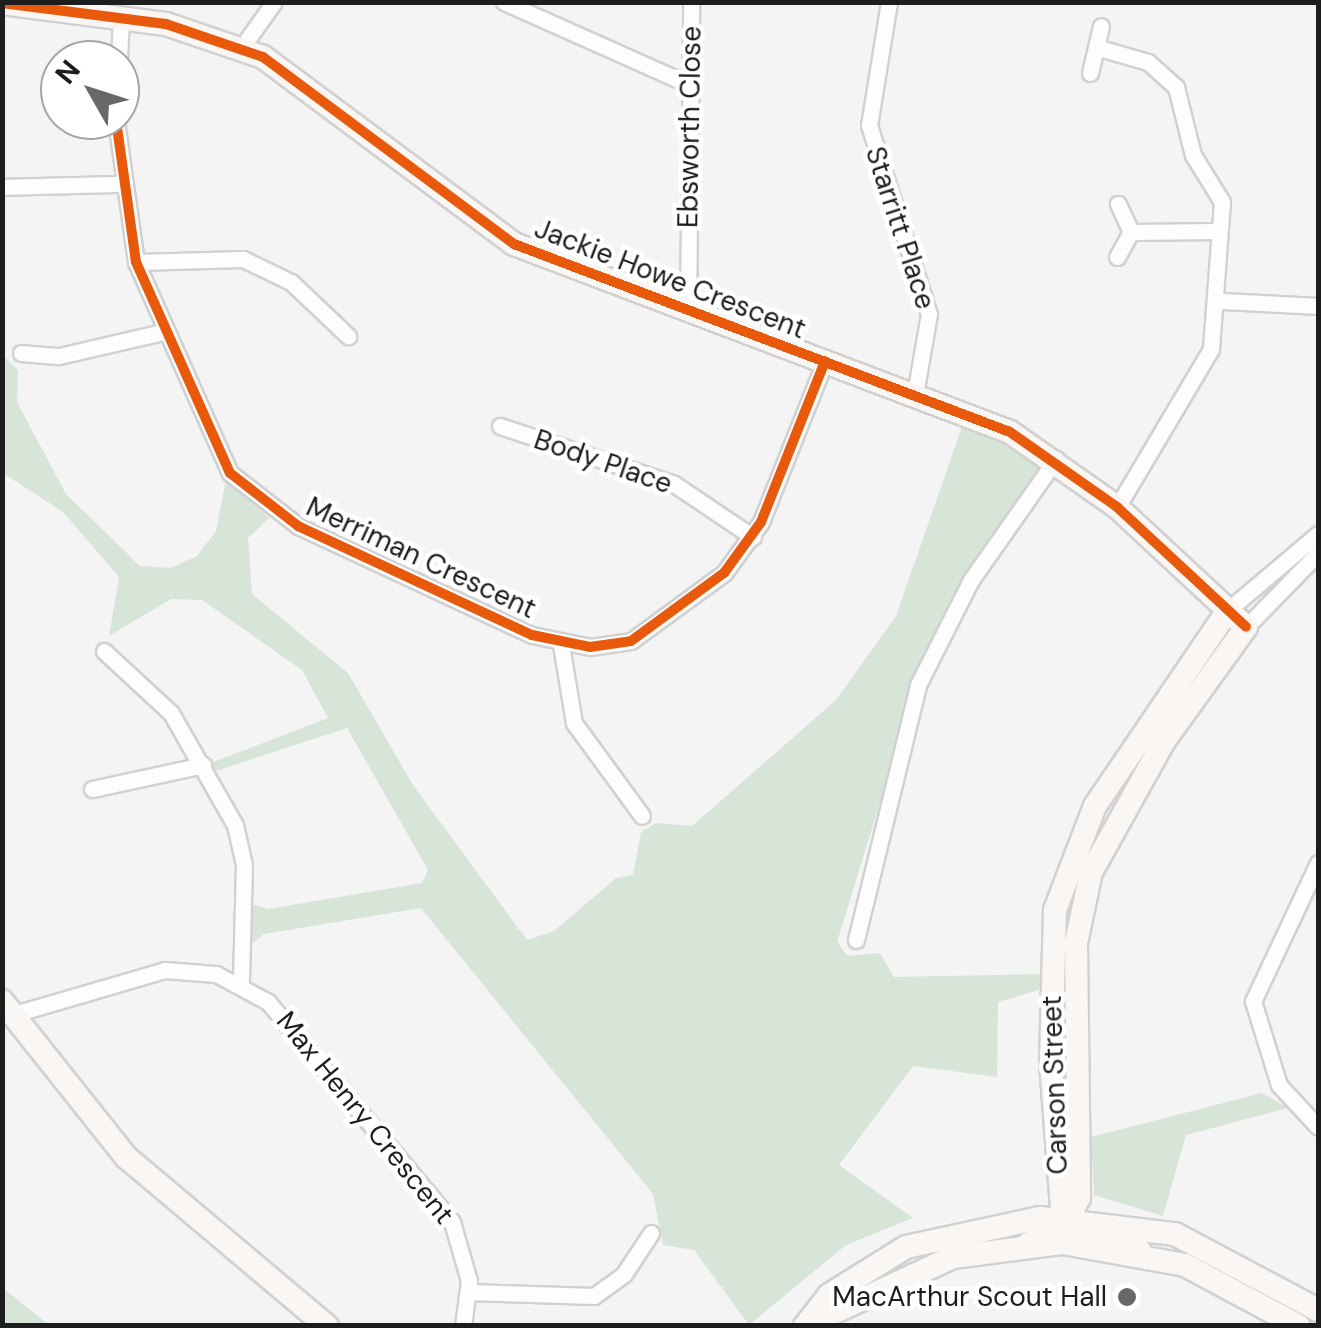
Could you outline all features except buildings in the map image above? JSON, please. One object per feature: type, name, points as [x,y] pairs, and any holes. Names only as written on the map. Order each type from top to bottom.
[{"type":"street","points":[[242,47],[274,2]]},
{"type":"street","points":[[504,2],[690,85]]},
{"type":"street","name":"Ebsworth Close","points":[[688,311],[691,2]]},
{"type":"street","name":"Starritt Place","points":[[889,2],[868,124],[929,314],[916,394]]},
{"type":"street","name":"Jackie Howe Crescent","points":[[2,3],[120,18],[242,47],[305,81],[514,244],[916,394],[1056,459],[1118,507],[1246,627]]},
{"type":"street","points":[[119,40],[120,18]]},
{"type":"street","points":[[1090,72],[1102,26]]},
{"type":"street","points":[[1099,48],[1148,62],[1176,87],[1193,155],[1222,202],[1216,231],[1221,301],[1206,364],[1118,507]]},
{"type":"street","name":"Merriman Crescent","points":[[117,140],[118,184],[136,262],[213,450],[261,504],[561,645],[604,646],[656,630],[753,537],[826,361]]},
{"type":"street","points":[[2,187],[118,184]]},
{"type":"street","points":[[1118,204],[1131,232]]},
{"type":"street","points":[[1131,232],[1216,231]]},
{"type":"street","points":[[1117,258],[1131,232]]},
{"type":"street","points":[[136,262],[243,260],[291,282],[348,336]]},
{"type":"street","points":[[1221,301],[1318,306]]},
{"type":"street","points":[[21,353],[59,356],[163,332]]},
{"type":"street","name":"Body Place","points":[[500,426],[674,484],[753,537]]},
{"type":"street","points":[[856,940],[887,782],[928,662],[988,552],[1056,459]]},
{"type":"street","name":"Carson Street","points":[[1068,1220],[1054,1154],[1052,948],[1067,863],[1169,686],[1228,610],[1316,548]]},
{"type":"street","name":"Carson Street","points":[[1068,1220],[1079,1198],[1076,943],[1091,872],[1164,741],[1246,627],[1316,548]]},
{"type":"street","points":[[561,645],[574,722],[642,816]]},
{"type":"street","points":[[104,651],[171,713],[204,764],[242,852],[241,983]]},
{"type":"street","points":[[92,789],[204,764]]},
{"type":"street","points":[[1318,863],[1252,1002],[1279,1085],[1318,1127]]},
{"type":"street","name":"Max Henry Crescent","points":[[7,1008],[165,970],[241,983],[284,1017],[438,1200],[466,1257],[469,1292],[463,1326]]},
{"type":"street","points":[[7,1008],[126,1157],[327,1326]]},
{"type":"street","points":[[1024,1219],[1052,1191],[1054,1154]]},
{"type":"street","points":[[1079,1155],[1088,1195],[1116,1222]]},
{"type":"street","points":[[806,1326],[830,1295],[886,1256],[1024,1219],[1116,1222],[1228,1255],[1318,1310]]},
{"type":"street","points":[[1028,1244],[1068,1220]]},
{"type":"street","points":[[1068,1220],[1218,1278],[1299,1326]]},
{"type":"street","points":[[469,1292],[594,1296],[624,1274],[651,1233]]},
{"type":"street","points":[[806,1326],[916,1270],[1028,1244],[1140,1251]]},
{"type":"green space","points":[[2,355],[18,370],[17,402],[66,494],[140,566],[170,568],[197,556],[216,531],[226,480],[269,518],[248,538],[252,594],[348,673],[413,785],[527,940],[554,931],[616,878],[633,875],[641,832],[656,823],[692,826],[836,700],[896,616],[965,418],[1035,454],[1039,472],[928,647],[837,942],[848,956],[880,953],[894,977],[1044,974],[1039,990],[998,1002],[997,1077],[913,1066],[839,1165],[913,1218],[846,1245],[749,1325],[694,1250],[663,1245],[653,1194],[421,908],[264,934],[247,948],[251,904],[268,909],[422,883],[428,870],[347,728],[216,771],[211,763],[328,718],[302,670],[202,600],[171,599],[109,636],[119,577],[63,512],[3,473]]},
{"type":"green space","points":[[1262,1093],[1288,1108],[1186,1135],[1163,1216],[1094,1195],[1091,1137]]},
{"type":"green space","points":[[3,1288],[49,1325],[3,1325]]},
{"type":"cycle path","points":[[2,3],[166,24],[263,57],[514,244],[1010,432],[1117,507],[1246,627]]},
{"type":"cycle path","points":[[119,140],[136,262],[230,473],[298,526],[532,635],[590,647],[631,641],[724,573],[761,522],[825,361]]},
{"type":"place","name":"MacArthur Scout Hall","points":[[1127,1297]]}]
